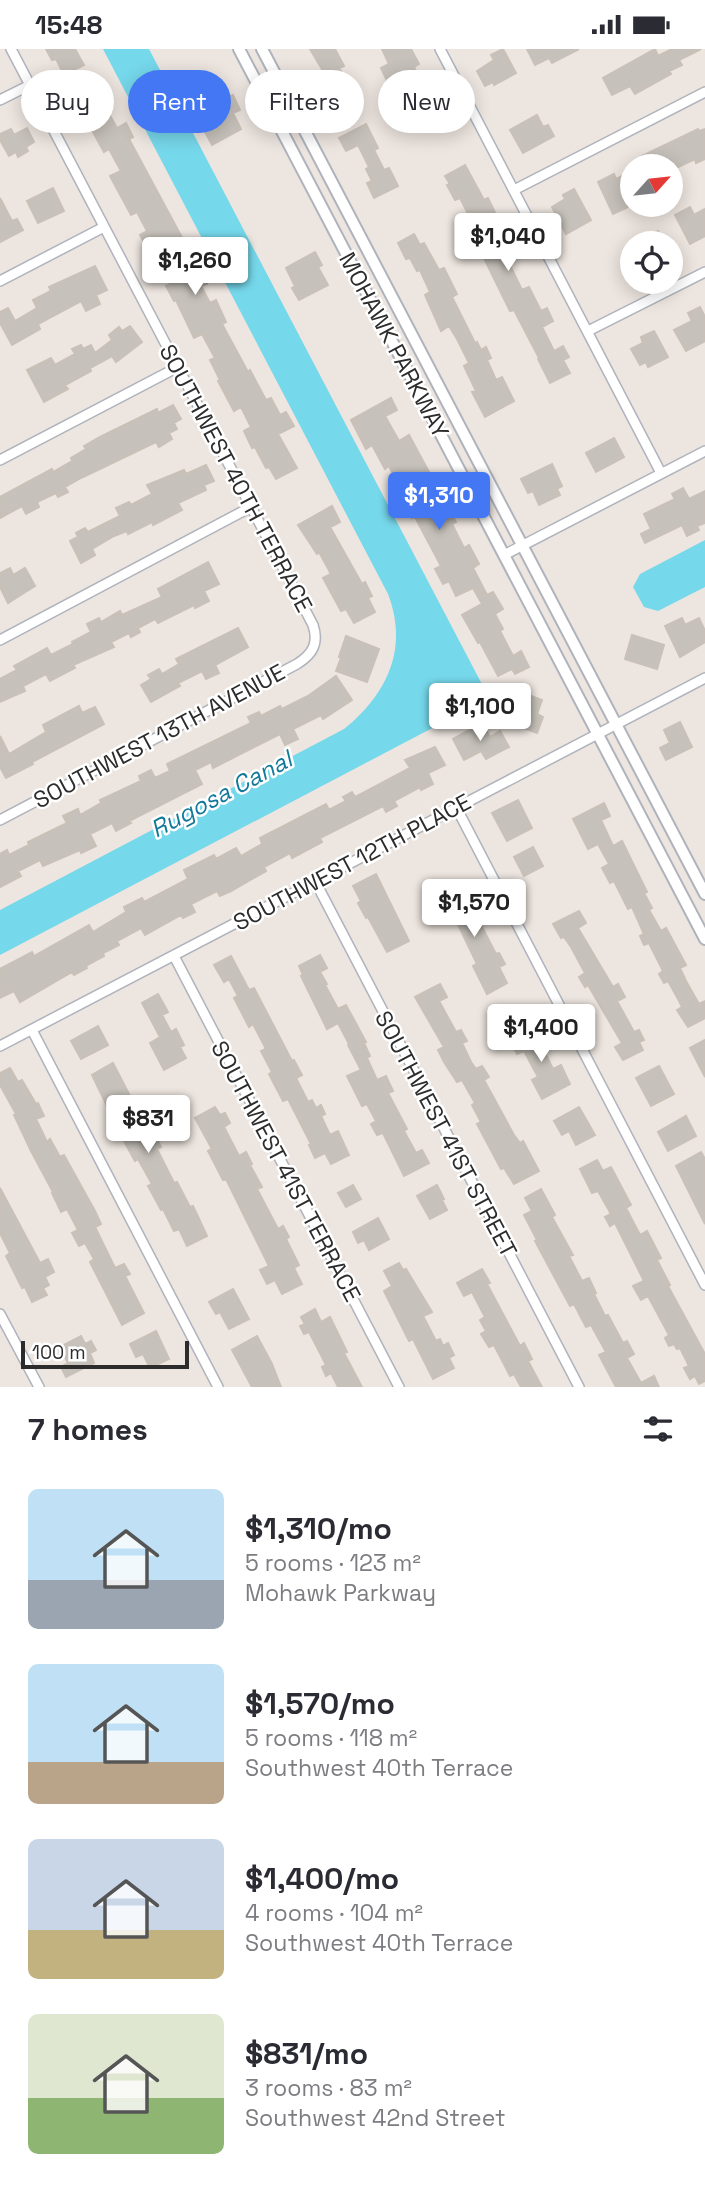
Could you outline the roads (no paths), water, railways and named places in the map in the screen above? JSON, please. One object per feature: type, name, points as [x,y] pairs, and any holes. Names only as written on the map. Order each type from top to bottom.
[{"type":"street","name":"SOUTHWEST 40TH TERRACE","points":[[11,49],[22,70]]},
{"type":"street","name":"MOHAWK PARKWAY","points":[[239,49],[705,939]]},
{"type":"street","name":"MOHAWK PARKWAY","points":[[262,49],[705,894]]},
{"type":"street","points":[[440,49],[661,473]]},
{"type":"street","points":[[0,100],[21,90]]},
{"type":"street","points":[[514,190],[705,92]]},
{"type":"street","name":"SOUTHWEST 40TH TERRACE","points":[[55,133],[313,625],[316,637],[314,648]]},
{"type":"street","points":[[0,281],[104,227]]},
{"type":"street","points":[[588,331],[705,272]]},
{"type":"street","points":[[0,460],[178,367]]},
{"type":"street","points":[[504,555],[705,450]]},
{"type":"street","points":[[0,640],[251,507]]},
{"type":"street","name":"SOUTHWEST 13TH AVENUE","points":[[0,820],[298,664],[314,648]]},
{"type":"street","name":"SOUTHWEST 12TH PLACE","points":[[0,1046],[705,678]]},
{"type":"street","points":[[456,807],[705,1285]]},
{"type":"street","name":"SOUTHWEST 41ST STREET","points":[[315,881],[579,1387]]},
{"type":"street","name":"SOUTHWEST 41ST TERRACE","points":[[174,956],[399,1387]]},
{"type":"street","points":[[32,1030],[218,1387]]},
{"type":"street","points":[[0,1314],[38,1387]]},
{"type":"water","points":[[103,49],[149,49],[160,70],[128,70],[128,97]]},
{"type":"water","name":"Rugosa Canal","points":[[147,133],[193,133],[485,690],[480,703],[0,955],[0,910],[344,729],[372,701],[390,669],[395,652],[396,633],[388,594]]},
{"type":"water","points":[[705,540],[705,587],[658,611],[644,607],[633,587],[640,574]]}]
